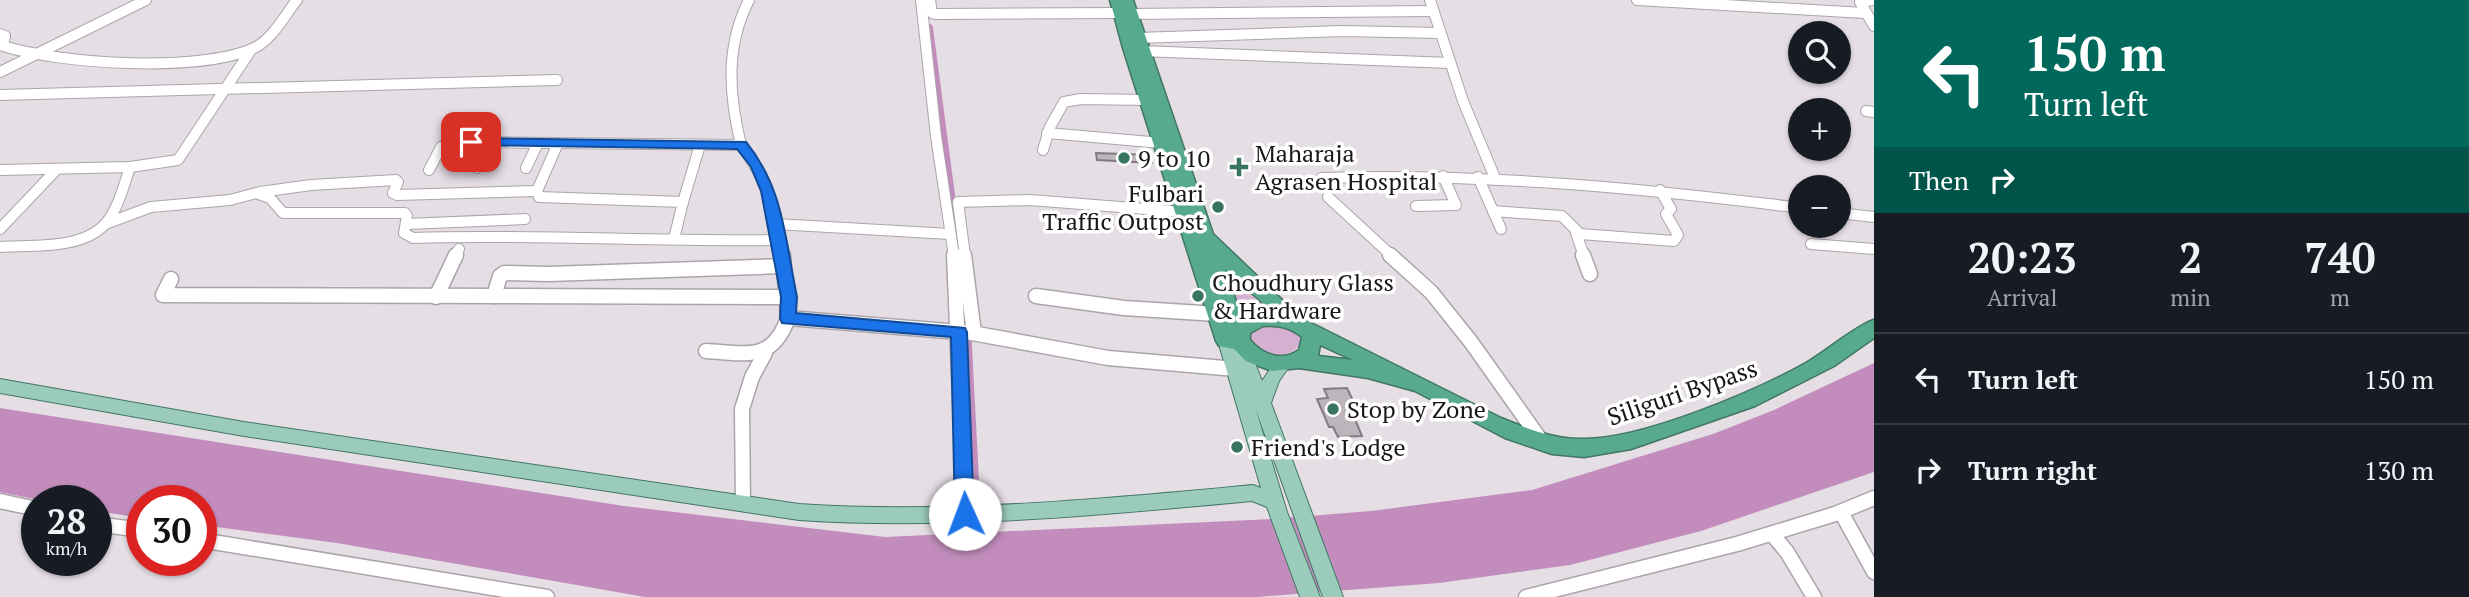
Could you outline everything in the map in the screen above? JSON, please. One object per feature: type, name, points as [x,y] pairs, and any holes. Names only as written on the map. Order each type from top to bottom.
[{"type":"highway","points":[[1123,7],[1140,45],[1217,314],[1233,341],[1254,356],[1291,363],[1368,370],[1421,385]]},
{"type":"highway","points":[[1123,7],[1162,144],[1191,218],[1233,341]]},
{"type":"highway","points":[[1191,218],[1227,260],[1273,299],[1293,321],[1312,334],[1337,342],[1421,385]]},
{"type":"highway","points":[[1233,341],[1240,330],[1251,322],[1270,318],[1293,321]]},
{"type":"highway","name":"Siliguri Bypass","points":[[1421,385],[1501,426],[1542,442],[1571,447],[1603,447],[1630,441],[1721,411],[1783,384],[1836,355],[1874,327]]},
{"type":"highway","points":[[1291,363],[1311,350],[1312,334]]},
{"type":"main road","points":[[1233,341],[1236,369],[1268,478],[1310,597]]},
{"type":"main road","points":[[1233,341],[1262,403],[1333,597]]},
{"type":"main road","points":[[1262,403],[1268,385],[1291,363]]},
{"type":"main road","points":[[0,386],[257,431],[743,503],[855,516],[1034,512],[1253,493],[1277,507]]},
{"type":"main road","points":[[1253,493],[1268,478]]},
{"type":"street","points":[[0,72],[146,0]]},
{"type":"street","points":[[0,34],[5,36],[4,46],[31,56],[179,63],[251,50],[260,45],[297,0]]},
{"type":"street","points":[[743,503],[742,409],[752,377],[765,353],[781,339],[788,318],[789,297],[766,182],[741,145],[730,60],[740,18],[749,0]]},
{"type":"street","points":[[921,0],[950,234],[966,332]]},
{"type":"street","points":[[930,0],[932,13],[935,14],[1123,7],[1231,15],[1433,11]]},
{"type":"street","points":[[1430,0],[1450,63],[1495,178]]},
{"type":"street","points":[[1637,0],[1865,13]]},
{"type":"street","points":[[1874,1],[1860,2],[1874,26]]},
{"type":"street","points":[[1231,15],[1236,34]]},
{"type":"street","points":[[1140,45],[1236,34],[1342,31],[1375,34],[1440,33]]},
{"type":"street","points":[[1140,45],[1450,63]]},
{"type":"street","points":[[0,170],[130,167],[167,163],[182,156],[223,88],[251,50]]},
{"type":"street","points":[[0,95],[557,80]]},
{"type":"street","points":[[1044,150],[1047,133],[1064,102],[1072,99],[1148,100]]},
{"type":"street","points":[[1047,133],[1162,144]]},
{"type":"street","points":[[429,170],[443,144],[490,142],[741,145]]},
{"type":"street","points":[[477,168],[490,142]]},
{"type":"street","points":[[526,169],[538,143]]},
{"type":"street","points":[[558,143],[537,191],[539,197],[683,202]]},
{"type":"street","points":[[674,239],[700,145]]},
{"type":"street","points":[[105,223],[130,167]]},
{"type":"street","points":[[0,229],[57,169]]},
{"type":"street","points":[[1416,206],[1456,205],[1443,176]]},
{"type":"street","points":[[1478,177],[1501,229]]},
{"type":"street","points":[[1321,178],[1495,178],[1660,190],[1788,206]]},
{"type":"street","points":[[0,247],[76,240],[105,223],[124,219],[145,208],[230,200],[256,193],[311,185],[396,180],[398,182],[393,193],[397,195],[537,191]]},
{"type":"street","points":[[1576,233],[1676,240],[1678,235],[1666,214],[1671,209],[1660,190]]},
{"type":"street","points":[[256,193],[270,198],[284,214],[399,212],[407,216],[404,233],[413,238],[504,235],[779,240]]},
{"type":"street","points":[[1328,197],[1431,292],[1475,346],[1542,442]]},
{"type":"street","points":[[965,514],[966,332],[958,202],[1030,200],[1191,218]]},
{"type":"street","points":[[1493,211],[1560,216],[1576,233],[1590,274]]},
{"type":"street","points":[[1851,215],[1874,218]]},
{"type":"street","points":[[406,224],[525,219]]},
{"type":"street","points":[[776,224],[950,234]]},
{"type":"street","points":[[1811,244],[1874,249]]},
{"type":"street","points":[[436,297],[459,249]]},
{"type":"street","points":[[494,296],[500,276],[504,273],[783,266]]},
{"type":"street","points":[[171,279],[163,295],[789,297]]},
{"type":"street","points":[[1036,296],[1124,308],[1217,314]]},
{"type":"street","points":[[788,318],[966,332],[1108,358],[1236,369]]},
{"type":"street","points":[[706,351],[765,353]]},
{"type":"street","points":[[1526,597],[1628,574],[1772,534],[1842,512],[1874,498]]},
{"type":"street","points":[[0,501],[21,506]]},
{"type":"street","points":[[1842,512],[1874,572]]},
{"type":"street","points":[[1772,534],[1787,552],[1814,597]]},
{"type":"street","points":[[217,543],[547,597]]},
{"type":"shaded area","points":[[1220,262],[1275,311],[1242,315],[1238,313]]},
{"type":"shaded area","points":[[1266,324],[1286,324],[1302,336],[1303,341],[1290,353],[1264,353],[1252,342],[1250,333]]},
{"type":"shaded area","points":[[1874,363],[1874,472],[1701,531],[1570,565],[1439,583],[1257,597],[645,597],[337,543],[217,527],[217,485],[126,485],[126,516],[112,513],[112,485],[21,485],[21,496],[0,492],[0,408],[624,506],[885,537],[1272,519],[1371,511],[1532,490],[1713,434],[1774,410]]},
{"type":"building","name":"9 to 10","points":[[1096,153],[1151,155],[1152,163],[1097,160]]},
{"type":"building","name":"Stop by Zone","points":[[1347,388],[1355,405],[1349,405],[1362,436],[1338,437],[1333,427],[1329,427],[1317,399],[1328,398],[1324,389]]},
{"type":"waterway","points":[[929,28],[959,256]]},
{"type":"waterway","points":[[959,255],[960,263]]},
{"type":"waterway","points":[[965,309],[975,500]]},
{"type":"place","name":"9 to 10","points":[[1124,158]]},
{"type":"place","name":"Maharaja Agrasen Hospital","points":[[1239,167]]},
{"type":"place","name":"Fulbari Traffic Outpost","points":[[1218,207]]},
{"type":"place","name":"Choudhury Glass & Hardware","points":[[1198,296]]},
{"type":"place","name":"Stop by Zone","points":[[1333,409]]},
{"type":"place","name":"Friend's Lodge","points":[[1237,447]]},
{"type":"route","points":[[471,142],[741,145],[766,182],[789,297],[788,318],[959,332],[965,514]]}]
